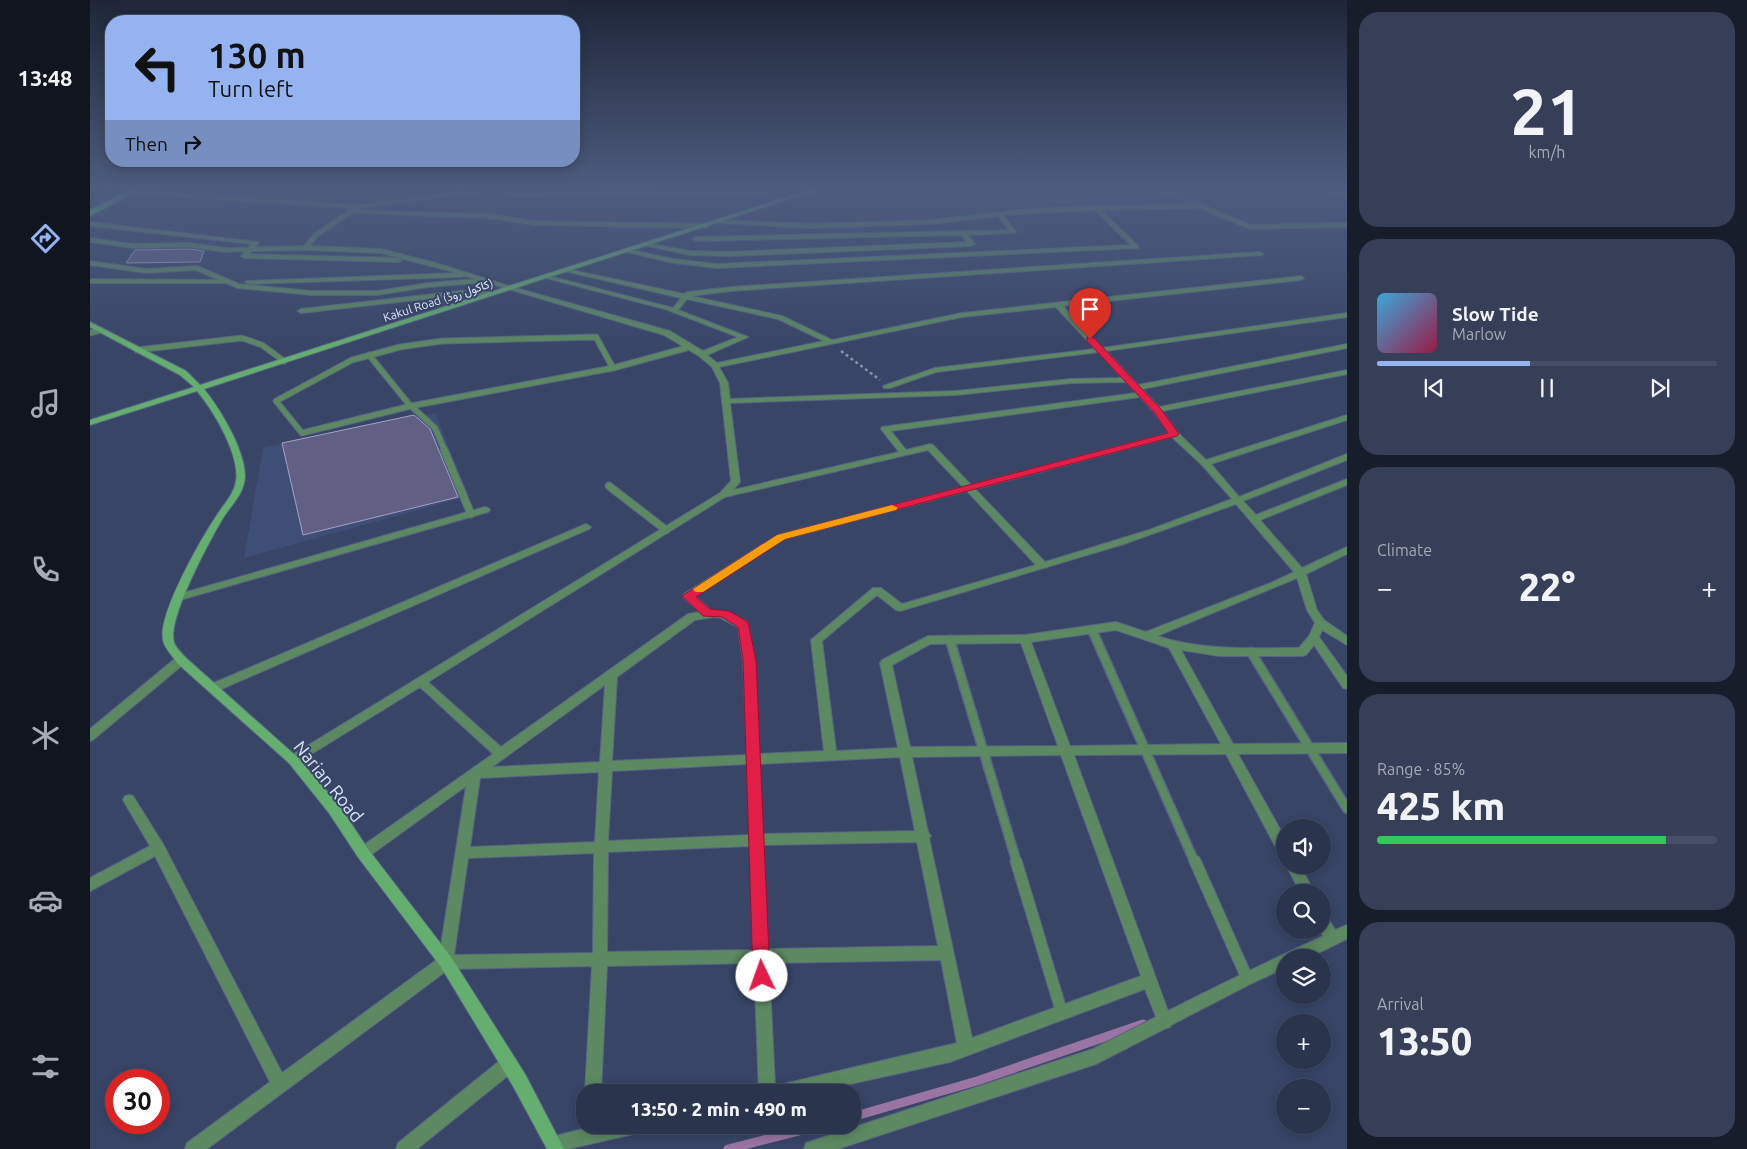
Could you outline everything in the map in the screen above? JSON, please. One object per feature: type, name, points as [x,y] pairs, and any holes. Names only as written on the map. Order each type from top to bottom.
[{"type":"main road","name":"Kakul Road (کاکول روڈ)","points":[[90,423],[657,242]]},
{"type":"main road","name":"Narian Road","points":[[90,324],[182,373],[200,388],[219,416],[239,460],[240,482],[236,493],[202,547],[180,597],[169,628],[168,642],[181,660],[293,760],[334,809],[363,853],[446,962],[509,1064],[554,1146]]},
{"type":"street","points":[[102,242],[133,246],[189,245],[247,251],[306,248],[381,251],[420,260],[667,333],[702,354],[715,366],[724,382],[736,482],[723,495],[293,760]]},
{"type":"street","points":[[244,242],[256,243],[244,256],[420,260]]},
{"type":"street","points":[[306,248],[311,242]]},
{"type":"street","points":[[646,245],[690,253],[729,254],[972,244],[970,242]]},
{"type":"street","points":[[626,251],[717,266],[1136,247],[1130,242]]},
{"type":"street","points":[[674,311],[688,294],[730,289],[1260,254]]},
{"type":"street","points":[[928,257],[935,263]]},
{"type":"street","points":[[90,262],[146,270],[197,268],[238,286],[312,294],[377,293],[428,285],[484,280]]},
{"type":"street","points":[[942,269],[949,275]]},
{"type":"street","points":[[566,271],[780,317],[829,341]]},
{"type":"street","points":[[90,281],[227,282],[469,275]]},
{"type":"street","points":[[545,278],[674,311],[744,336],[702,354]]},
{"type":"street","points":[[715,366],[962,315],[1059,306],[1301,278]]},
{"type":"street","points":[[301,311],[460,292],[491,294]]},
{"type":"street","points":[[1059,306],[1140,391],[1157,410],[1174,434],[1205,463],[1255,519],[1301,573],[1312,610],[1320,622],[1346,639]]},
{"type":"street","points":[[887,386],[935,370],[1101,350],[1347,315]]},
{"type":"street","points":[[904,452],[886,429],[1140,391],[1347,346]]},
{"type":"street","points":[[1157,410],[1347,372]]},
{"type":"street","points":[[727,401],[956,393],[1072,381],[1128,380]]},
{"type":"street","points":[[1205,463],[1347,417]]},
{"type":"street","points":[[708,613],[688,596],[781,537],[1174,434]]},
{"type":"street","points":[[723,495],[930,447],[1043,566]]},
{"type":"street","points":[[831,756],[816,640],[877,590],[900,608],[1151,532],[1239,501],[1347,457]]},
{"type":"street","points":[[1255,519],[1347,482]]},
{"type":"street","points":[[180,597],[485,510]]},
{"type":"street","points":[[213,688],[586,527]]},
{"type":"street","points":[[1146,636],[1278,584],[1347,550]]},
{"type":"street","points":[[363,853],[692,617],[708,613],[725,613],[743,625],[749,660],[767,1084]]},
{"type":"street","points":[[966,1048],[924,836],[886,663],[928,640],[1025,639],[1116,626],[1173,645],[1219,652],[1302,652],[1314,637],[1320,622]]},
{"type":"street","points":[[1314,637],[1347,685]]},
{"type":"street","points":[[1025,639],[1165,1022]]},
{"type":"street","points":[[1173,645],[1276,834]]},
{"type":"street","points":[[90,736],[181,660]]},
{"type":"street","points":[[593,1084],[600,960],[602,847],[611,676]]},
{"type":"street","points":[[420,681],[501,754]]},
{"type":"street","points":[[474,773],[905,752],[1347,748]]},
{"type":"street","points":[[446,962],[474,773]]},
{"type":"street","points":[[129,800],[158,848],[280,1085]]},
{"type":"street","points":[[462,852],[756,840],[924,836]]},
{"type":"street","points":[[90,885],[158,848]]},
{"type":"street","points":[[1310,949],[1347,932]]},
{"type":"street","points":[[194,1149],[446,962],[947,953]]},
{"type":"street","points":[[812,1149],[1096,1056],[1276,964]]},
{"type":"street","points":[[816,1084],[950,1054],[1150,980]]},
{"type":"street","points":[[404,1149],[509,1064]]},
{"type":"street","points":[[554,1146],[582,1134]]},
{"type":"lane","points":[[90,333],[101,330]]},
{"type":"lane","points":[[613,368],[596,337],[442,341],[400,347],[352,360],[276,401],[302,433],[412,406],[613,368],[690,347]]},
{"type":"lane","points":[[137,350],[242,338],[262,345],[284,361]]},
{"type":"lane","points":[[369,355],[412,406],[435,428],[471,514]]},
{"type":"lane","points":[[609,486],[666,530]]},
{"type":"lane","points":[[1091,629],[1247,978]]},
{"type":"lane","points":[[950,640],[1062,1013]]},
{"type":"lane","points":[[1251,652],[1347,809]]},
{"type":"path","points":[[829,341],[887,386]]},
{"type":"shaded area","points":[[435,413],[469,496],[244,558],[263,448]]},
{"type":"building","points":[[189,249],[204,251],[200,262],[126,263],[135,250]]},
{"type":"building","points":[[414,415],[430,429],[458,497],[303,535],[282,443]]},
{"type":"waterway","points":[[861,1114],[977,1081],[1143,1024]]},
{"type":"waterway","points":[[728,1149],[787,1134]]},
{"type":"slow traffic","points":[[699,589],[781,537],[892,508]]},
{"type":"route","points":[[762,976],[749,660],[743,625],[725,613],[708,613],[688,596],[781,537],[1174,434],[1157,410],[1090,339]]}]
